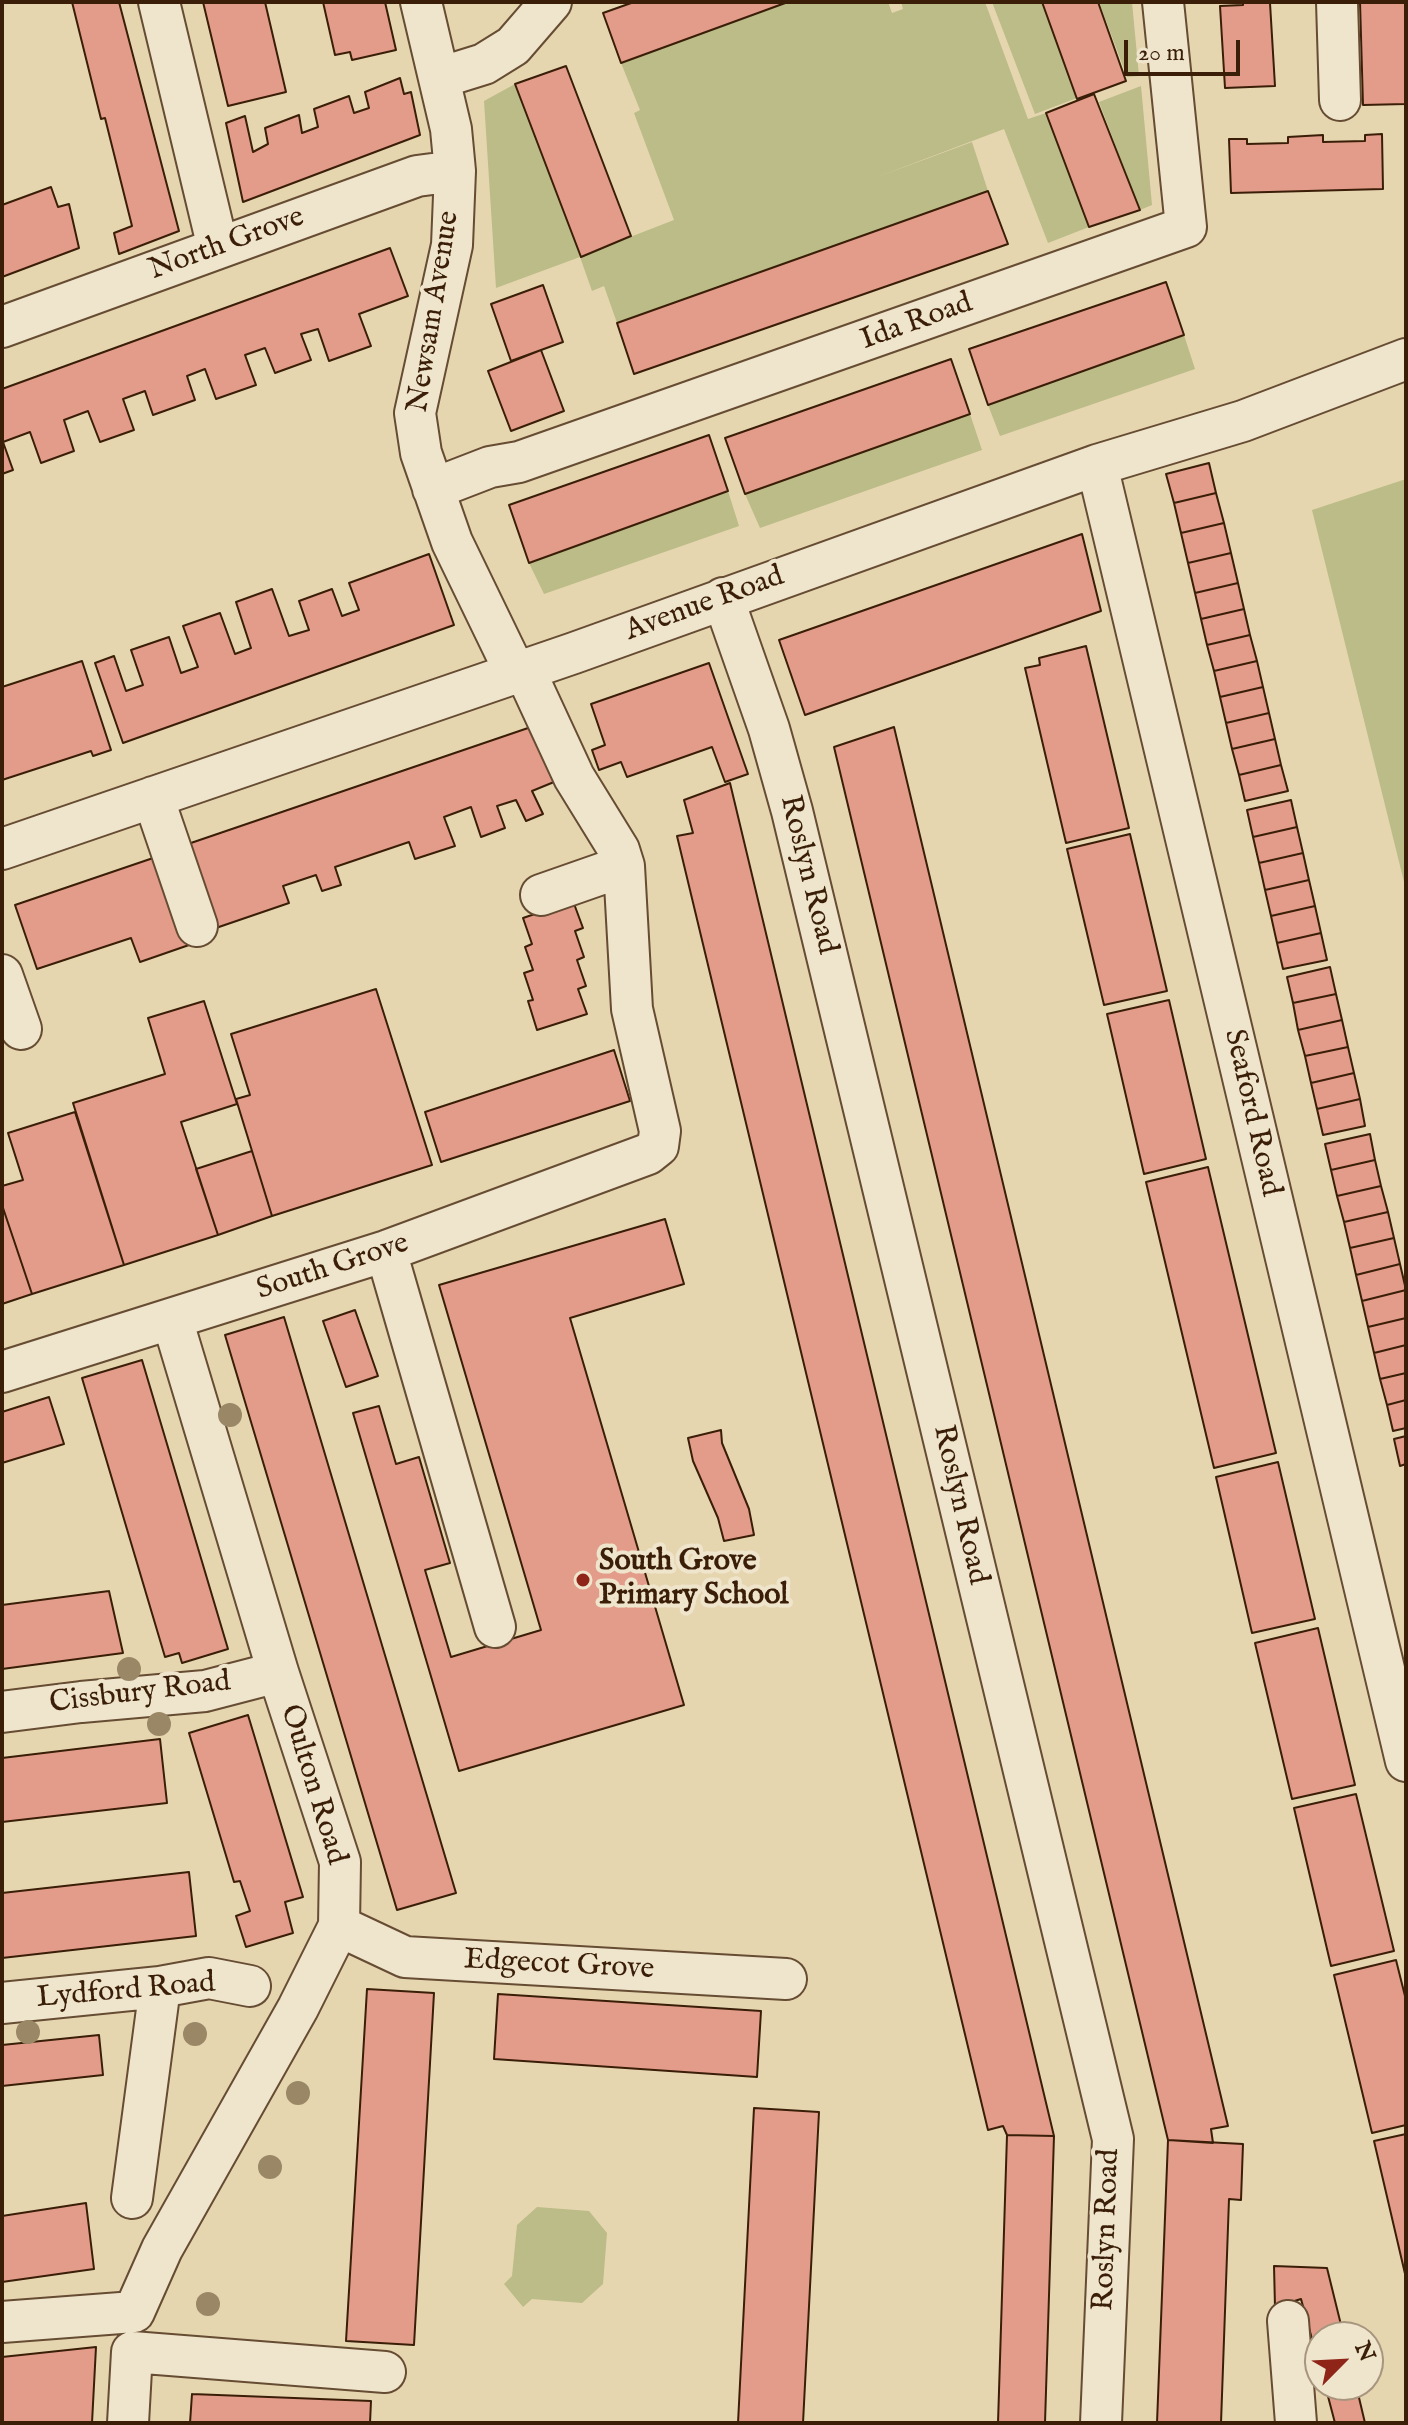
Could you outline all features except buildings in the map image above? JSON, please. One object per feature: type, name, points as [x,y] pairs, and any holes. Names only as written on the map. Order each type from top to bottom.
[{"type":"street","points":[[159,2],[218,248]]},
{"type":"street","name":"Newsam Avenue","points":[[421,2],[451,129],[455,171],[452,245],[415,413],[421,453],[452,542],[574,777],[619,850],[624,866],[632,1009],[660,1131],[658,1146]]},
{"type":"street","points":[[439,78],[484,64],[513,46],[551,2]]},
{"type":"street","name":"Ida Road","points":[[433,489],[490,467],[519,462],[1186,227],[1163,2]]},
{"type":"street","points":[[1337,2],[1340,100]]},
{"type":"street","name":"North Grove","points":[[2,327],[417,176],[455,171]]},
{"type":"street","name":"Avenue Road","points":[[2,849],[519,671],[1097,465],[1243,421],[1406,359]]},
{"type":"street","name":"Seaford Road","points":[[1097,465],[1406,1761]]},
{"type":"street","name":"Roslyn Road","points":[[723,598],[769,729],[792,811],[1113,2139],[1101,2423]]},
{"type":"street","points":[[153,797],[197,926]]},
{"type":"street","points":[[541,895],[624,866]]},
{"type":"street","points":[[2,975],[21,1029]]},
{"type":"street","name":"South Grove","points":[[2,1372],[386,1251],[648,1154],[658,1146]]},
{"type":"street","points":[[386,1251],[495,1627]]},
{"type":"street","name":"Oulton Road","points":[[2,2322],[134,2312],[162,2249],[298,2008],[339,1926],[340,1862],[278,1672],[172,1319]]},
{"type":"street","name":"Cissbury Road","points":[[2,1712],[205,1691],[278,1672]]},
{"type":"street","name":"Edgecot Grove","points":[[339,1926],[405,1957],[786,1979]]},
{"type":"street","name":"Lydford Road","points":[[2,2003],[160,1987],[209,1978],[250,1986]]},
{"type":"street","points":[[132,2198],[160,1987]]},
{"type":"street","points":[[1288,2321],[1296,2423]]},
{"type":"street","points":[[128,2423],[132,2352],[385,2372]]},
{"type":"green space","points":[[788,2],[888,2],[892,13],[903,9],[901,2],[985,2],[1028,119],[1046,113],[1089,227],[1048,243],[1004,129],[872,179],[972,142],[988,191],[617,323],[604,286],[592,291],[580,257],[496,288],[484,101],[515,84],[581,256],[674,220],[634,113],[640,110],[621,63]]},
{"type":"green space","points":[[992,2],[1042,2],[1077,98],[1035,114]]},
{"type":"green space","points":[[1099,2],[1132,2],[1139,76],[1127,77]]},
{"type":"green space","points":[[1141,86],[1152,205],[1140,210],[1099,102]]},
{"type":"green space","points":[[1184,335],[1195,369],[1000,436],[988,405]]},
{"type":"green space","points":[[970,414],[982,450],[760,528],[745,494]]},
{"type":"green space","points":[[1406,479],[1406,890],[1312,510]]},
{"type":"green space","points":[[728,491],[739,526],[544,594],[529,563]]},
{"type":"green space","points":[[537,2207],[589,2211],[607,2233],[603,2284],[582,2303],[532,2299],[523,2307],[504,2284],[512,2276],[517,2225]]},
{"type":"place","name":"South Grove Primary School","points":[[583,1580]]}]
